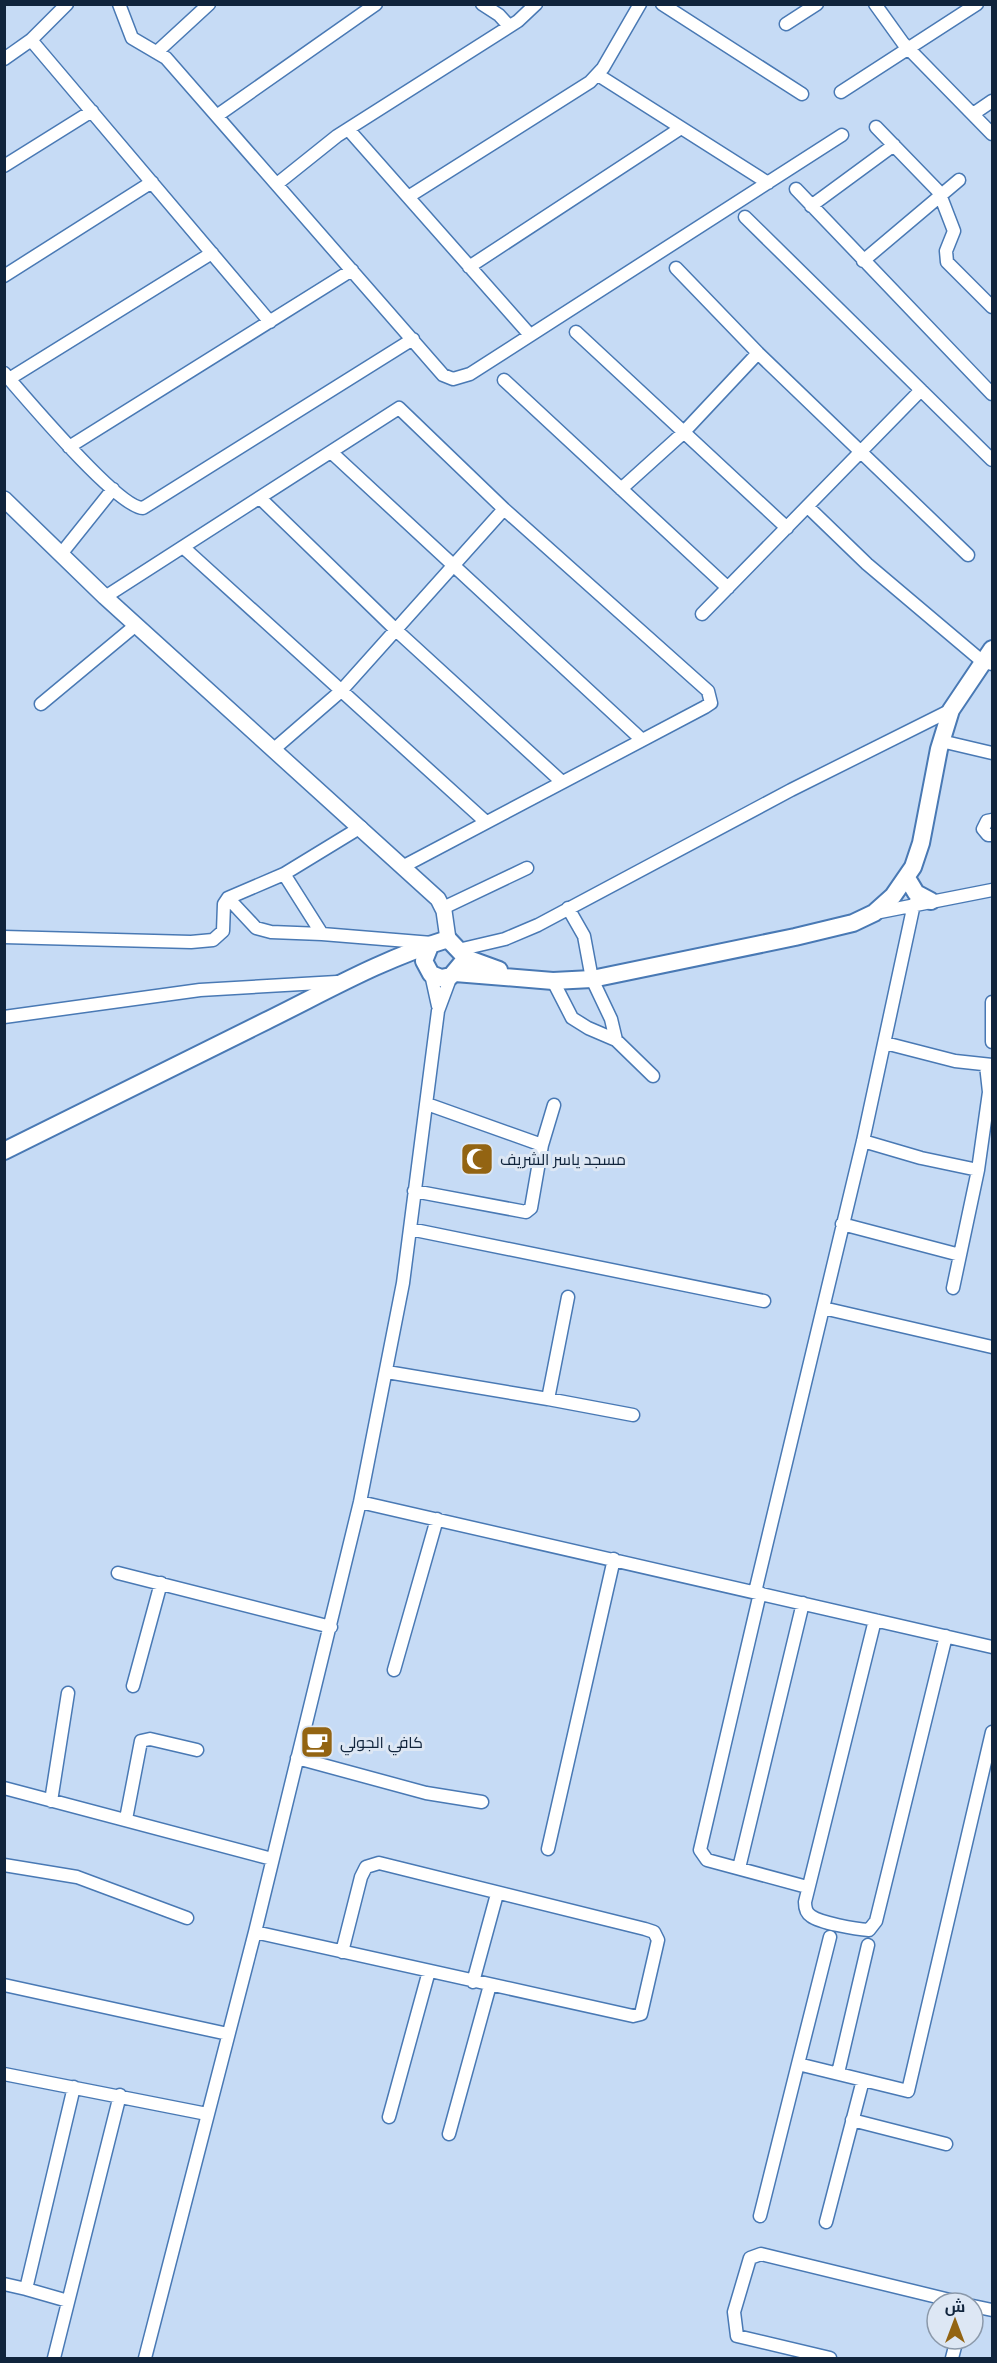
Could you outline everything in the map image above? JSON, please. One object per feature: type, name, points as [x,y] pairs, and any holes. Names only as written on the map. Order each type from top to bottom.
[{"type":"main road","points":[[379,964],[402,963],[441,978],[453,975],[521,977],[553,981],[592,979],[795,938],[853,923],[874,913],[893,896],[907,878],[921,843],[941,741],[951,710],[989,658]]},
{"type":"main road","points":[[907,878],[916,893],[931,901]]},
{"type":"main road","points":[[429,972],[424,961],[446,947]]},
{"type":"main road","points":[[446,947],[461,964],[453,975]]},
{"type":"main road","points":[[4,1151],[379,964],[446,947],[483,966],[521,977]]},
{"type":"street","points":[[4,59],[31,40],[67,4]]},
{"type":"street","points":[[119,4],[132,38],[158,51],[218,115],[443,375],[453,379],[470,374],[842,135]]},
{"type":"street","points":[[158,51],[209,4]]},
{"type":"street","points":[[218,115],[376,4]]},
{"type":"street","points":[[482,4],[499,15],[509,26]]},
{"type":"street","points":[[278,184],[348,129],[509,26],[536,4]]},
{"type":"street","points":[[408,197],[580,89],[598,75],[640,4]]},
{"type":"street","points":[[662,4],[802,94]]},
{"type":"street","points":[[786,24],[817,4]]},
{"type":"street","points":[[875,4],[908,48],[993,134]]},
{"type":"street","points":[[841,92],[977,4]]},
{"type":"street","points":[[31,40],[270,322]]},
{"type":"street","points":[[598,75],[768,183]]},
{"type":"street","points":[[972,114],[993,101]]},
{"type":"street","points":[[4,166],[92,111]]},
{"type":"street","points":[[876,127],[941,195],[954,231],[946,251],[947,262],[993,307]]},
{"type":"street","points":[[470,267],[681,128]]},
{"type":"street","points":[[348,129],[530,335]]},
{"type":"street","points":[[811,206],[894,145]]},
{"type":"street","points":[[863,261],[959,180]]},
{"type":"street","points":[[4,276],[152,182]]},
{"type":"street","points":[[796,189],[863,261],[990,386]]},
{"type":"street","points":[[745,217],[993,460]]},
{"type":"street","points":[[212,253],[7,376],[69,447],[131,505],[147,507],[413,339]]},
{"type":"street","points":[[676,268],[758,353],[968,555]]},
{"type":"street","points":[[69,447],[352,270]]},
{"type":"street","points":[[576,332],[682,434],[787,528]]},
{"type":"street","points":[[621,489],[682,434],[758,353]]},
{"type":"street","points":[[504,380],[728,588]]},
{"type":"street","points":[[702,614],[921,390]]},
{"type":"street","points":[[105,597],[399,408],[504,509],[708,691],[711,703],[404,866]]},
{"type":"street","points":[[331,452],[641,739]]},
{"type":"street","points":[[60,554],[113,489]]},
{"type":"street","points":[[260,498],[397,631],[562,782]]},
{"type":"street","points":[[4,499],[105,597],[438,898],[443,908],[446,947]]},
{"type":"street","points":[[808,507],[867,564],[989,658]]},
{"type":"street","points":[[274,749],[341,691],[504,509]]},
{"type":"street","points":[[183,547],[486,822]]},
{"type":"street","points":[[40,704],[136,625]]},
{"type":"street","points":[[228,898],[256,928],[271,932],[322,934],[446,947],[516,935],[791,790],[951,710]]},
{"type":"street","points":[[941,741],[993,753]]},
{"type":"street","points":[[993,819],[987,821],[983,829],[988,835],[993,835]]},
{"type":"street","points":[[4,937],[191,942],[213,940],[223,931],[224,904],[228,898],[284,874],[361,827]]},
{"type":"street","points":[[443,908],[527,868]]},
{"type":"street","points":[[284,874],[322,934]]},
{"type":"street","points":[[874,913],[993,890]]},
{"type":"street","points":[[807,1887],[707,1860],[702,1856],[700,1844],[863,1141],[914,904]]},
{"type":"street","points":[[568,908],[584,936],[592,979],[611,1018],[616,1040]]},
{"type":"street","points":[[429,972],[438,1011]]},
{"type":"street","points":[[145,2358],[255,1932],[360,1502],[403,1283],[438,1011],[453,975]]},
{"type":"street","points":[[553,981],[572,1018],[616,1040],[653,1076]]},
{"type":"street","points":[[4,1017],[201,990],[339,982]]},
{"type":"street","points":[[993,1002],[993,1042]]},
{"type":"street","points":[[885,1043],[955,1061],[989,1065],[989,1092],[978,1170],[953,1288]]},
{"type":"street","points":[[427,1104],[543,1145]]},
{"type":"street","points":[[414,1191],[526,1212],[531,1208],[543,1145],[554,1106]]},
{"type":"street","points":[[863,1141],[921,1158],[978,1170]]},
{"type":"street","points":[[842,1224],[960,1255]]},
{"type":"street","points":[[410,1229],[764,1301]]},
{"type":"street","points":[[548,1399],[568,1297]]},
{"type":"street","points":[[823,1308],[993,1347]]},
{"type":"street","points":[[387,1372],[633,1415]]},
{"type":"street","points":[[360,1502],[993,1647]]},
{"type":"street","points":[[394,1670],[437,1519]]},
{"type":"street","points":[[548,1849],[614,1559]]},
{"type":"street","points":[[118,1574],[331,1627]]},
{"type":"street","points":[[133,1686],[160,1583]]},
{"type":"street","points":[[739,1868],[803,1603]]},
{"type":"street","points":[[875,1620],[807,1887],[805,1907],[809,1915],[858,1929],[874,1928],[946,1636]]},
{"type":"street","points":[[51,1801],[68,1693]]},
{"type":"street","points":[[798,2064],[908,2091],[993,1732]]},
{"type":"street","points":[[126,1819],[141,1741],[150,1739],[197,1750]]},
{"type":"street","points":[[297,1758],[426,1793],[482,1802]]},
{"type":"street","points":[[4,1788],[272,1859]]},
{"type":"street","points":[[255,1932],[342,1952],[429,1971],[473,1982],[633,2016],[641,2014],[644,2008],[658,1947],[654,1932],[645,1929],[373,1864],[366,1867],[361,1877],[342,1952]]},
{"type":"street","points":[[4,1865],[77,1877],[187,1918]]},
{"type":"street","points":[[473,1982],[496,1894]]},
{"type":"street","points":[[760,2216],[830,1937]]},
{"type":"street","points":[[838,2073],[868,1945]]},
{"type":"street","points":[[389,2117],[429,1971]]},
{"type":"street","points":[[4,1985],[228,2034]]},
{"type":"street","points":[[449,2134],[490,1985]]},
{"type":"street","points":[[4,2074],[207,2114]]},
{"type":"street","points":[[826,2222],[863,2080]]},
{"type":"street","points":[[26,2289],[74,2087]]},
{"type":"street","points":[[54,2358],[120,2096]]},
{"type":"street","points":[[852,2120],[946,2144]]},
{"type":"street","points":[[830,2358],[737,2336],[734,2312],[750,2258],[761,2254],[925,2294]]},
{"type":"street","points":[[4,2284],[68,2301]]},
{"type":"place","name":"مسجد ياسر الشريف","points":[[477,1159]]},
{"type":"place","name":"كافي الجولي","points":[[317,1742]]}]
